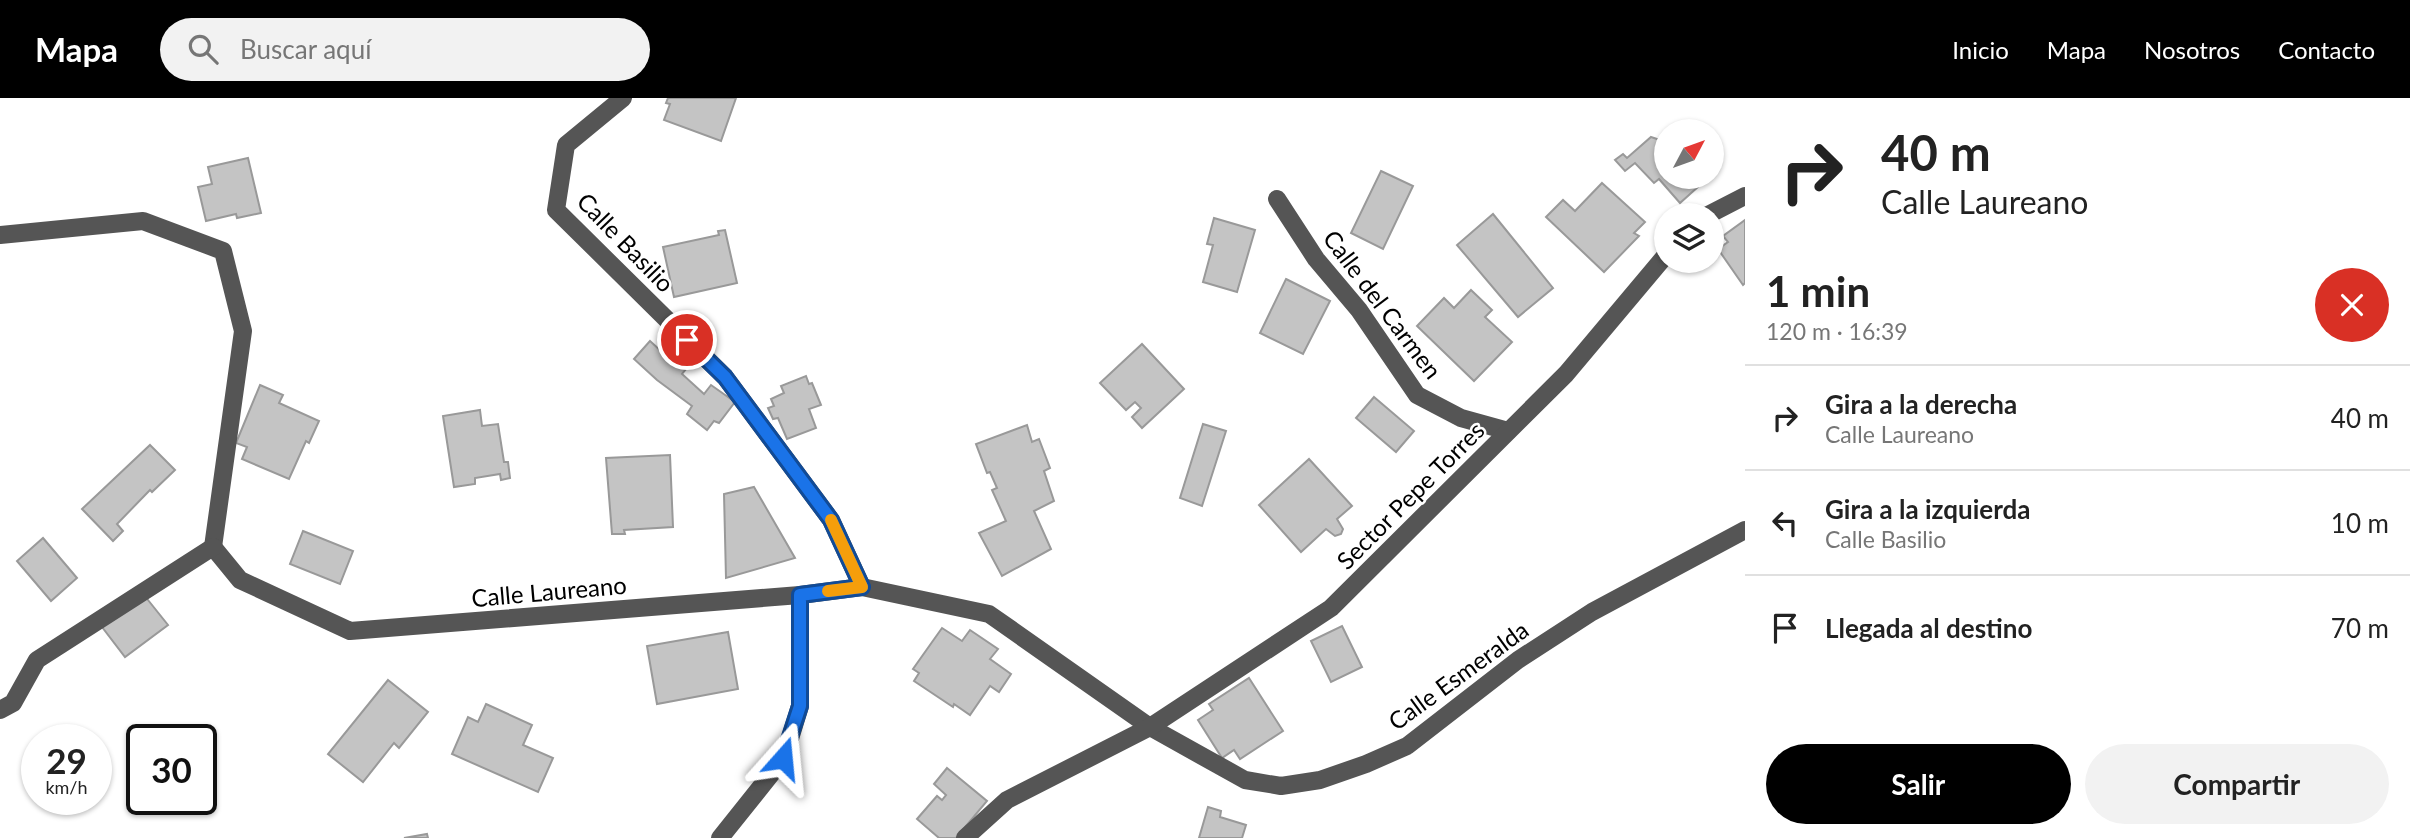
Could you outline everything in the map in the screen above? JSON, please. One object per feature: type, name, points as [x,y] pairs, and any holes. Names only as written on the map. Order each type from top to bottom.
[{"type":"street","name":"Calle Basilio","points":[[623,98],[566,145],[556,210],[725,377],[831,520],[862,587]]},
{"type":"street","points":[[1724,207],[1745,196]]},
{"type":"street","name":"Calle del Carmen","points":[[1277,199],[1316,259],[1359,310],[1417,395],[1461,418],[1508,431]]},
{"type":"street","points":[[0,235],[143,221],[223,251],[243,331],[213,547],[37,660],[13,703],[0,710]]},
{"type":"street","name":"Sector Pepe Torres","points":[[965,838],[1007,800],[1150,727],[1331,608],[1566,374],[1654,269]]},
{"type":"street","name":"Calle Esmeralda","points":[[1150,727],[1245,780],[1280,786],[1320,780],[1407,746],[1518,660],[1592,612],[1745,530]]},
{"type":"street","name":"Calle Laureano","points":[[213,547],[240,580],[349,631],[800,595],[862,587],[989,614],[1150,727]]},
{"type":"street","points":[[720,838],[783,758],[788,745],[800,706],[800,595]]},
{"type":"building","points":[[668,98],[736,98],[721,141],[664,120],[670,104],[666,103]]},
{"type":"building","points":[[1651,137],[1654,138],[1654,183],[1635,163],[1625,171],[1615,160],[1623,154],[1627,158]]},
{"type":"building","points":[[248,158],[261,213],[237,218],[236,214],[206,221],[198,187],[212,184],[208,167]]},
{"type":"building","points":[[1381,171],[1413,186],[1383,249],[1351,233]]},
{"type":"building","points":[[1602,183],[1645,222],[1634,233],[1639,236],[1604,272],[1546,217],[1563,200],[1575,211]]},
{"type":"building","points":[[1668,189],[1696,189],[1680,203]]},
{"type":"building","points":[[1493,214],[1553,288],[1518,317],[1457,245]]},
{"type":"building","points":[[1214,218],[1255,230],[1237,292],[1203,282],[1213,245],[1207,244]]},
{"type":"building","points":[[1745,220],[1743,285],[1724,258],[1724,245],[1728,242],[1724,235]]},
{"type":"building","points":[[725,230],[737,283],[674,297],[663,247],[719,235],[718,231]]},
{"type":"building","points":[[1286,279],[1330,301],[1303,354],[1260,333]]},
{"type":"building","points":[[1471,290],[1492,310],[1485,317],[1512,342],[1474,381],[1417,326],[1444,298],[1454,308]]},
{"type":"building","points":[[650,341],[674,363],[676,360],[686,369],[682,374],[704,394],[711,385],[735,402],[719,423],[714,421],[707,430],[687,414],[692,406],[634,359]]},
{"type":"building","points":[[1142,344],[1184,389],[1142,428],[1132,417],[1141,408],[1135,402],[1126,410],[1100,383]]},
{"type":"building","points":[[806,376],[809,384],[812,383],[821,405],[809,409],[816,428],[787,439],[778,418],[773,419],[768,408],[774,406],[771,399],[784,393],[781,386]]},
{"type":"building","points":[[260,385],[283,395],[279,403],[319,421],[309,443],[306,441],[289,479],[242,459],[247,447],[236,443]]},
{"type":"building","points":[[1374,397],[1414,431],[1396,452],[1356,418]]},
{"type":"building","points":[[480,410],[482,426],[498,424],[504,462],[508,462],[510,478],[501,480],[500,474],[475,478],[475,484],[454,487],[443,416]]},
{"type":"building","points":[[1203,424],[1226,431],[1202,506],[1180,498]]},
{"type":"building","points":[[1027,425],[1032,442],[1039,439],[1050,468],[1044,471],[1054,501],[1034,511],[1051,549],[1002,576],[979,533],[1006,521],[992,490],[997,488],[990,472],[987,473],[976,444]]},
{"type":"building","points":[[150,445],[175,470],[152,492],[150,490],[117,524],[123,531],[113,541],[82,509]]},
{"type":"building","points":[[670,455],[673,527],[624,530],[625,534],[612,534],[606,458]]},
{"type":"building","points":[[1309,459],[1352,506],[1337,519],[1343,529],[1341,534],[1335,536],[1326,529],[1301,552],[1259,505]]},
{"type":"building","points":[[754,487],[795,558],[726,578],[724,494]]},
{"type":"building","points":[[303,531],[353,551],[340,584],[290,564]]},
{"type":"building","points":[[43,538],[77,578],[51,601],[17,561]]},
{"type":"building","points":[[144,595],[168,625],[125,657],[102,627]]},
{"type":"building","points":[[1342,626],[1362,667],[1331,682],[1311,641]]},
{"type":"building","points":[[942,628],[962,641],[970,630],[998,649],[990,659],[1011,674],[999,692],[990,686],[970,715],[914,681],[919,673],[913,669]]},
{"type":"building","points":[[728,632],[738,689],[657,704],[647,646]]},
{"type":"building","points":[[1249,678],[1283,731],[1240,759],[1234,750],[1222,758],[1198,720],[1213,710],[1209,704]]},
{"type":"building","points":[[388,680],[428,712],[399,748],[394,743],[363,782],[328,754]]},
{"type":"building","points":[[486,704],[532,725],[523,745],[553,758],[538,792],[452,754],[468,717],[478,722]]},
{"type":"building","points":[[947,768],[987,801],[956,838],[939,838],[917,819],[937,796],[942,800],[946,795],[934,784]]},
{"type":"building","points":[[1208,807],[1221,811],[1220,817],[1246,825],[1242,838],[1199,838]]},
{"type":"building","points":[[427,834],[428,838],[404,838]]},
{"type":"slow traffic","points":[[828,591],[862,587],[831,520]]},
{"type":"route","points":[[687,340],[725,377],[831,520],[862,587],[800,595],[800,706],[783,758]]}]
